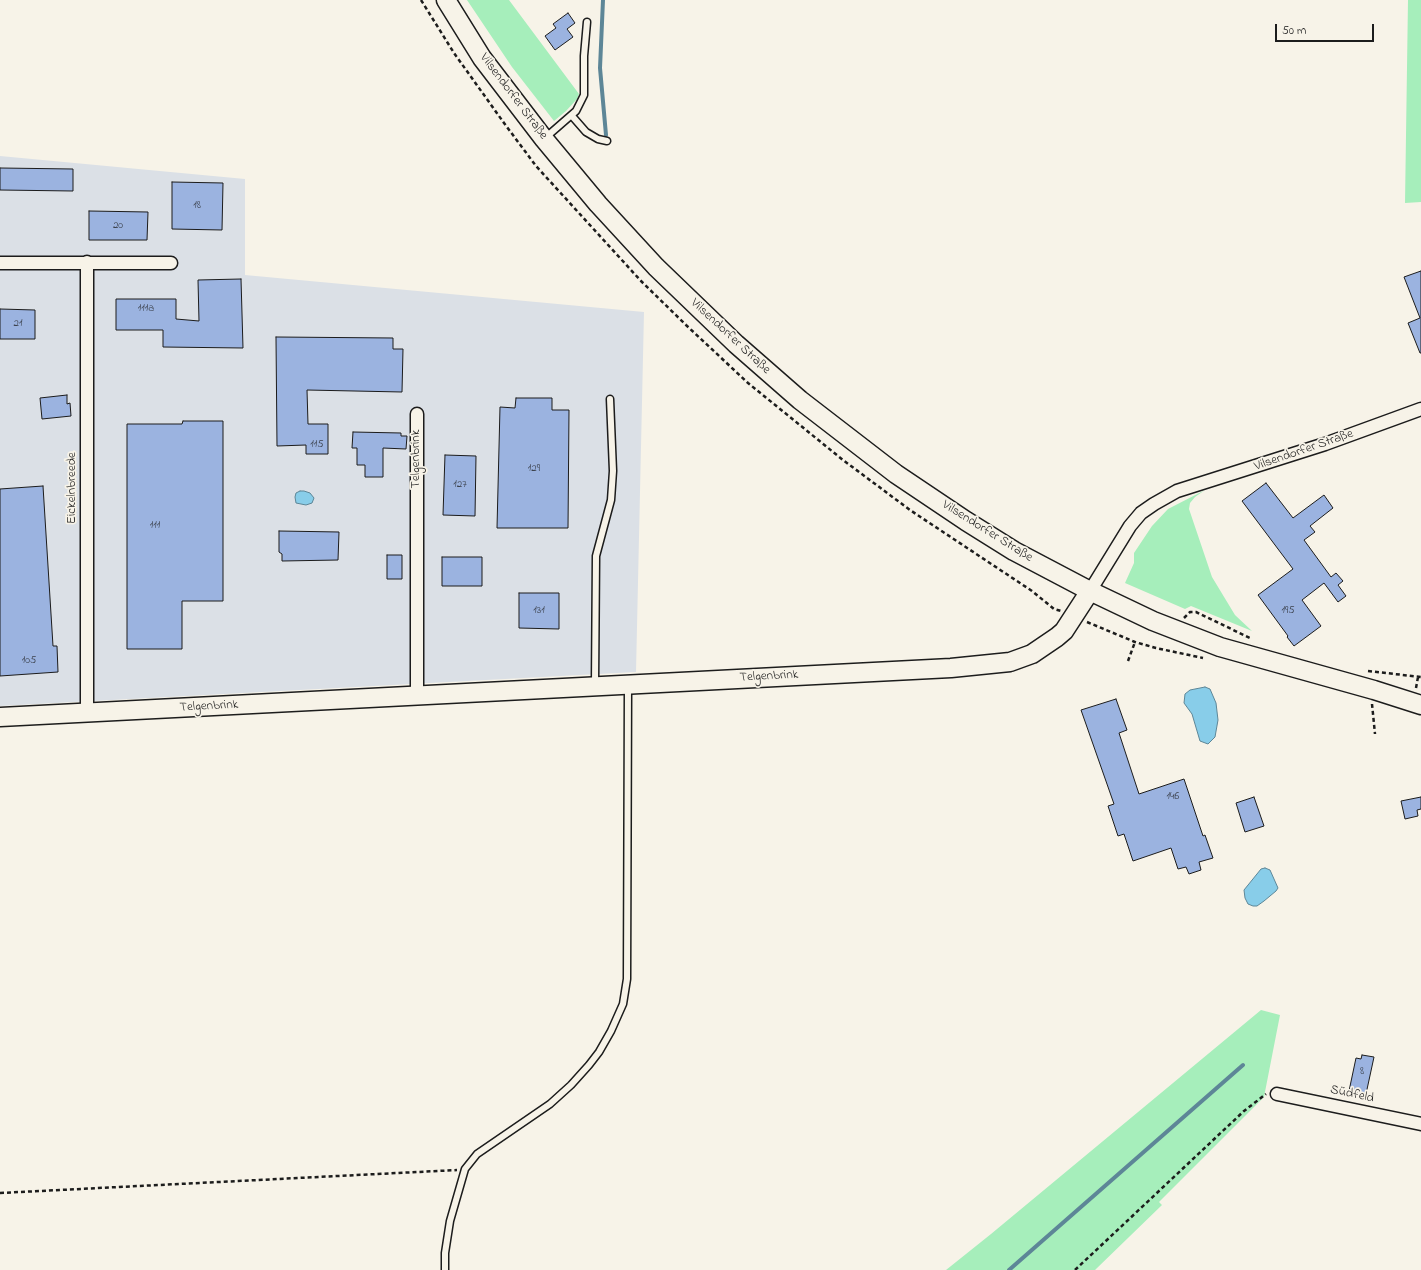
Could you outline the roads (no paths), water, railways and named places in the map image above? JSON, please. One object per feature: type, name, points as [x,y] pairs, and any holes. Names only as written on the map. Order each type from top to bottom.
[{"type":"main road","name":"Vilsendorfer Straße","points":[[446,0],[482,58],[544,139],[598,204],[656,267],[736,344],[800,400],[896,474],[1014,551],[1090,591],[1152,621],[1208,643],[1374,690],[1421,705]]},
{"type":"main road","name":"Telgenbrink","points":[[0,717],[951,668],[1010,662],[1032,654],[1064,631],[1090,591]]},
{"type":"street","name":"Eickelnbreede","points":[[87,262],[87,713]]},
{"type":"street","points":[[0,263],[171,263]]},
{"type":"street","name":"Vilsendorfer Straße","points":[[1090,591],[1130,526],[1141,513],[1154,504],[1177,492],[1325,444],[1421,409]]},
{"type":"street","name":"Telgenbrink","points":[[417,414],[417,696]]},
{"type":"street","name":"Südfeld","points":[[1277,1094],[1421,1124]]},
{"type":"lane","points":[[544,139],[572,116],[584,95],[584,56],[587,22]]},
{"type":"lane","points":[[572,116],[586,132],[598,139],[607,141]]},
{"type":"lane","points":[[595,686],[596,556],[611,500],[613,471],[610,399]]},
{"type":"lane","points":[[445,1270],[450,1221],[465,1169],[478,1154],[550,1104],[571,1085],[590,1065],[599,1052],[611,1032],[623,1004],[627,979],[628,684]]},
{"type":"water","points":[[300,491],[310,493],[314,498],[312,503],[306,505],[296,503],[296,493]]},
{"type":"water","points":[[1205,687],[1210,689],[1216,703],[1218,720],[1215,737],[1208,744],[1200,741],[1192,714],[1184,703],[1185,694],[1190,690]]},
{"type":"water","points":[[1265,868],[1270,870],[1278,888],[1264,901],[1257,906],[1253,906],[1248,904],[1245,898],[1244,890],[1261,869]]},
{"type":"waterway","points":[[603,0],[600,68],[606,135]]},
{"type":"waterway","points":[[1009,1270],[1243,1065]]}]
